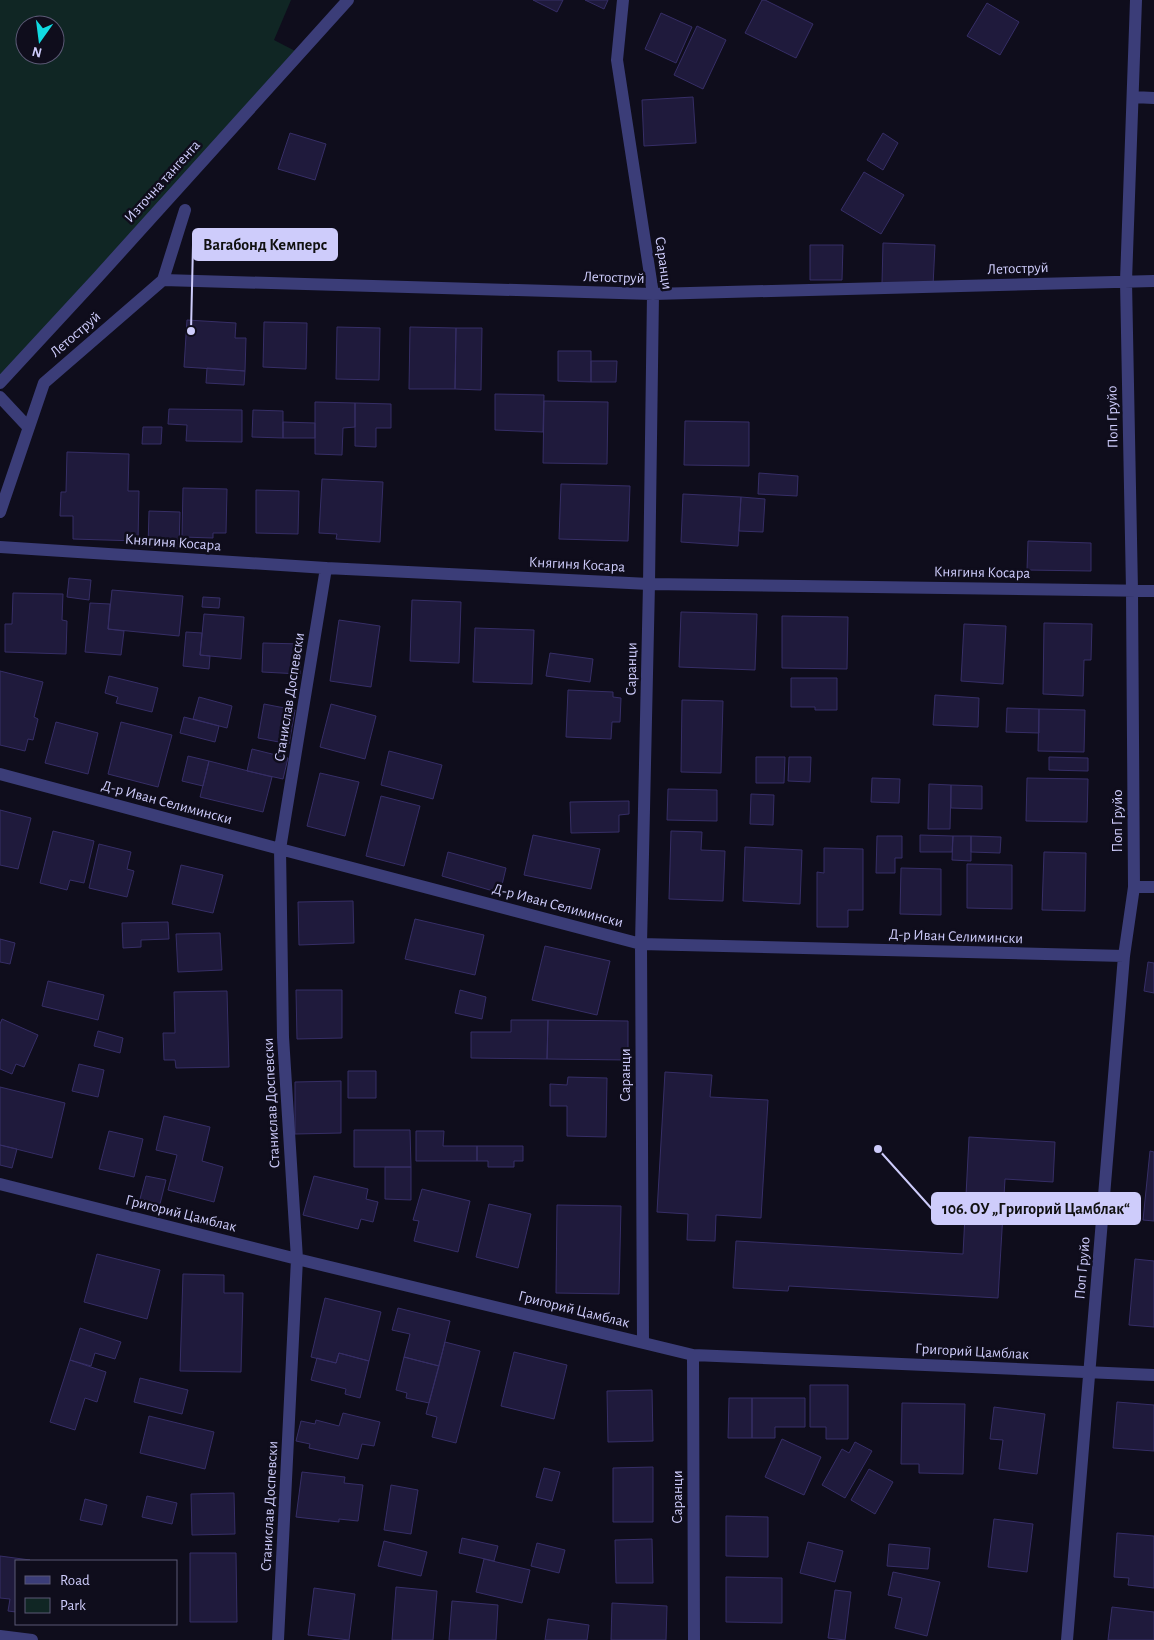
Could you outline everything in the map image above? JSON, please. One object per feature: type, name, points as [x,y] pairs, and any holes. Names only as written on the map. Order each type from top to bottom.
[{"type":"street","name":"Източна тангента","points":[[0,383],[348,0]]},
{"type":"street","name":"Саранци","points":[[623,0],[617,60],[653,294],[641,944],[643,1342]]},
{"type":"street","name":"Поп Груйо","points":[[1067,1640],[1124,956],[1134,887],[1132,590],[1126,281],[1136,0]]},
{"type":"street","points":[[1133,97],[1154,98]]},
{"type":"street","points":[[163,280],[185,210]]},
{"type":"street","name":"Летоструй","points":[[0,512],[44,383],[163,280],[653,294],[1154,280]]},
{"type":"street","points":[[0,397],[28,427]]},
{"type":"street","name":"Княгиня Косара","points":[[0,547],[326,568],[649,584],[1154,591]]},
{"type":"street","name":"Станислав Доспевски","points":[[278,1640],[297,1259],[283,1037],[280,849],[326,568]]},
{"type":"street","name":"Д-р Иван Селимински","points":[[0,774],[641,944],[1124,956]]},
{"type":"street","points":[[1134,887],[1154,887]]},
{"type":"street","name":"Григорий Цамблак","points":[[0,1184],[297,1259],[693,1355],[1154,1375]]},
{"type":"street","name":"Саранци","points":[[693,1355],[694,1640]]},
{"type":"street","points":[[0,1636],[32,1640]]},
{"type":"green space","points":[[0,0],[291,0],[274,40],[299,53],[0,383]]},
{"type":"building","points":[[533,0],[563,0],[557,12]]},
{"type":"building","points":[[585,0],[608,0],[604,9]]},
{"type":"building","points":[[762,0],[813,24],[796,58],[745,33]]},
{"type":"building","points":[[987,3],[1019,22],[1000,55],[967,36]]},
{"type":"building","points":[[661,13],[692,27],[676,63],[645,49]]},
{"type":"building","points":[[697,26],[726,40],[703,89],[674,75]]},
{"type":"building","points":[[693,97],[696,143],[644,146],[642,100]]},
{"type":"building","points":[[290,133],[326,144],[315,180],[278,169]]},
{"type":"building","points":[[883,133],[898,143],[883,170],[867,160]]},
{"type":"building","points":[[864,172],[904,195],[881,234],[841,210]]},
{"type":"building","points":[[883,243],[935,245],[933,286],[882,283]]},
{"type":"building","points":[[810,245],[843,245],[842,280],[810,280]]},
{"type":"building","points":[[187,320],[236,323],[235,338],[246,338],[245,371],[184,367]]},
{"type":"building","points":[[264,322],[307,323],[306,369],[263,367]]},
{"type":"building","points":[[337,327],[380,328],[379,380],[336,379]]},
{"type":"building","points":[[410,327],[456,328],[455,389],[409,389]]},
{"type":"building","points":[[456,328],[482,328],[481,390],[455,389]]},
{"type":"building","points":[[558,351],[591,351],[591,382],[558,381]]},
{"type":"building","points":[[591,361],[617,361],[616,382],[591,382]]},
{"type":"building","points":[[207,368],[245,371],[244,385],[206,383]]},
{"type":"building","points":[[495,394],[544,395],[543,432],[495,430]]},
{"type":"building","points":[[544,401],[608,402],[607,464],[543,463]]},
{"type":"building","points":[[315,402],[355,403],[355,427],[343,428],[342,455],[315,454]]},
{"type":"building","points":[[355,403],[391,404],[391,428],[376,428],[376,447],[355,446]]},
{"type":"building","points":[[169,409],[242,410],[242,442],[186,441],[187,425],[168,424]]},
{"type":"building","points":[[253,410],[283,411],[283,438],[252,437]]},
{"type":"building","points":[[685,421],[749,422],[749,466],[684,465]]},
{"type":"building","points":[[283,422],[315,423],[315,438],[283,438]]},
{"type":"building","points":[[143,427],[162,427],[161,444],[142,444]]},
{"type":"building","points":[[67,452],[129,454],[128,491],[139,491],[138,541],[73,539],[73,516],[60,516],[61,492],[66,492]]},
{"type":"building","points":[[759,473],[798,476],[797,496],[758,494]]},
{"type":"building","points":[[322,479],[383,482],[380,542],[336,539],[337,534],[319,533]]},
{"type":"building","points":[[561,484],[630,486],[628,541],[559,539]]},
{"type":"building","points":[[183,488],[227,489],[226,533],[213,533],[213,538],[182,537]]},
{"type":"building","points":[[256,490],[299,491],[298,534],[256,533]]},
{"type":"building","points":[[683,494],[741,497],[738,546],[681,542]]},
{"type":"building","points":[[741,497],[765,499],[763,532],[739,531]]},
{"type":"building","points":[[149,511],[180,512],[179,548],[148,547]]},
{"type":"building","points":[[1028,541],[1091,543],[1091,571],[1027,570]]},
{"type":"building","points":[[69,578],[91,580],[89,600],[67,597]]},
{"type":"building","points":[[112,590],[183,596],[179,636],[108,629]]},
{"type":"building","points":[[13,593],[63,594],[62,620],[67,621],[66,654],[5,652],[5,624],[12,624]]},
{"type":"building","points":[[203,597],[220,598],[219,608],[202,607]]},
{"type":"building","points":[[412,600],[461,602],[459,663],[410,661]]},
{"type":"building","points":[[90,603],[110,604],[108,629],[124,631],[121,655],[85,652]]},
{"type":"building","points":[[681,612],[757,614],[755,670],[679,667]]},
{"type":"building","points":[[204,614],[244,617],[241,659],[200,655]]},
{"type":"building","points":[[782,616],[848,617],[847,669],[782,668]]},
{"type":"building","points":[[339,620],[380,626],[371,687],[330,681]]},
{"type":"building","points":[[1044,623],[1092,624],[1091,660],[1084,660],[1083,696],[1043,694]]},
{"type":"building","points":[[964,624],[1006,626],[1003,684],[961,681]]},
{"type":"building","points":[[475,628],[534,630],[532,684],[473,682]]},
{"type":"building","points":[[186,632],[202,633],[200,655],[210,656],[209,669],[183,666]]},
{"type":"building","points":[[263,643],[301,644],[300,674],[262,672]]},
{"type":"building","points":[[550,653],[593,659],[590,682],[546,676]]},
{"type":"building","points":[[0,671],[43,682],[34,717],[38,719],[33,740],[28,739],[25,751],[0,745]]},
{"type":"building","points":[[109,676],[158,688],[152,712],[116,703],[118,697],[105,693]]},
{"type":"building","points":[[791,678],[837,678],[837,710],[815,710],[815,707],[791,707]]},
{"type":"building","points":[[568,690],[613,692],[613,697],[621,698],[620,722],[612,722],[611,739],[566,737]]},
{"type":"building","points":[[935,695],[979,698],[978,727],[933,725]]},
{"type":"building","points":[[199,697],[232,706],[227,728],[193,719]]},
{"type":"building","points":[[682,700],[723,701],[721,773],[681,772]]},
{"type":"building","points":[[264,704],[295,710],[289,744],[258,738]]},
{"type":"building","points":[[331,704],[376,716],[365,759],[320,747]]},
{"type":"building","points":[[1007,708],[1039,709],[1039,733],[1006,732]]},
{"type":"building","points":[[1039,709],[1085,710],[1084,752],[1038,751]]},
{"type":"building","points":[[184,717],[219,726],[215,742],[180,733]]},
{"type":"building","points":[[56,722],[98,733],[88,774],[45,763]]},
{"type":"building","points":[[121,722],[172,735],[158,787],[108,774]]},
{"type":"building","points":[[252,749],[288,758],[283,779],[247,771]]},
{"type":"building","points":[[389,751],[442,765],[433,799],[381,785]]},
{"type":"building","points":[[188,756],[209,761],[203,786],[182,781]]},
{"type":"building","points":[[756,757],[785,757],[784,783],[756,783]]},
{"type":"building","points":[[789,757],[811,757],[810,782],[788,781]]},
{"type":"building","points":[[1049,757],[1088,758],[1088,771],[1049,770]]},
{"type":"building","points":[[209,761],[272,777],[263,812],[200,797]]},
{"type":"building","points":[[320,773],[359,782],[345,836],[307,826]]},
{"type":"building","points":[[872,778],[900,779],[899,803],[871,802]]},
{"type":"building","points":[[1027,778],[1088,779],[1087,822],[1026,821]]},
{"type":"building","points":[[929,784],[951,785],[950,829],[928,829]]},
{"type":"building","points":[[951,785],[982,786],[982,809],[951,808]]},
{"type":"building","points":[[668,789],[717,790],[717,821],[667,820]]},
{"type":"building","points":[[751,794],[774,795],[773,825],[750,824]]},
{"type":"building","points":[[381,796],[420,806],[404,866],[366,856]]},
{"type":"building","points":[[629,801],[629,814],[619,815],[619,832],[571,833],[570,802]]},
{"type":"building","points":[[0,810],[31,818],[18,869],[0,865]]},
{"type":"building","points":[[53,831],[94,841],[84,883],[70,880],[67,890],[40,883]]},
{"type":"building","points":[[671,831],[702,832],[701,850],[725,851],[723,901],[669,899]]},
{"type":"building","points":[[533,835],[600,849],[591,889],[524,875]]},
{"type":"building","points":[[920,835],[953,836],[952,852],[920,852]]},
{"type":"building","points":[[877,836],[902,836],[902,858],[895,858],[895,873],[876,873]]},
{"type":"building","points":[[953,836],[971,836],[971,861],[952,860]]},
{"type":"building","points":[[971,836],[1001,837],[1000,853],[971,852]]},
{"type":"building","points":[[99,844],[131,852],[127,869],[134,871],[127,897],[89,888]]},
{"type":"building","points":[[745,847],[802,850],[800,904],[743,901]]},
{"type":"building","points":[[824,848],[863,849],[863,910],[848,910],[848,927],[817,927],[817,872],[824,873]]},
{"type":"building","points":[[448,852],[506,868],[500,893],[442,876]]},
{"type":"building","points":[[1044,852],[1086,853],[1085,911],[1042,910]]},
{"type":"building","points":[[967,864],[1012,865],[1012,909],[967,908]]},
{"type":"building","points":[[181,865],[223,875],[213,913],[172,904]]},
{"type":"building","points":[[901,868],[941,869],[941,915],[900,914]]},
{"type":"building","points":[[353,901],[354,943],[299,945],[298,902]]},
{"type":"building","points":[[415,919],[484,935],[475,975],[405,959]]},
{"type":"building","points":[[168,922],[169,939],[141,940],[141,947],[123,948],[122,923]]},
{"type":"building","points":[[220,933],[222,970],[178,972],[176,934]]},
{"type":"building","points":[[0,939],[15,943],[10,964],[0,962]]},
{"type":"building","points":[[545,946],[610,961],[597,1015],[532,1000]]},
{"type":"building","points":[[1148,962],[1154,963],[1154,993],[1144,991]]},
{"type":"building","points":[[48,981],[104,995],[98,1020],[42,1006]]},
{"type":"building","points":[[296,990],[342,990],[342,1038],[297,1039]]},
{"type":"building","points":[[460,990],[486,997],[482,1019],[455,1013]]},
{"type":"building","points":[[227,991],[229,1067],[176,1068],[175,1060],[164,1060],[163,1033],[175,1033],[174,992]]},
{"type":"building","points":[[2,1019],[38,1035],[24,1067],[16,1064],[12,1074],[0,1069],[0,1024]]},
{"type":"building","points":[[511,1020],[548,1020],[547,1059],[471,1058],[471,1032],[511,1032]]},
{"type":"building","points":[[548,1020],[628,1021],[628,1060],[547,1059]]},
{"type":"building","points":[[98,1031],[123,1038],[120,1053],[94,1046]]},
{"type":"building","points":[[79,1064],[104,1070],[98,1097],[72,1091]]},
{"type":"building","points":[[348,1071],[376,1071],[376,1098],[348,1098]]},
{"type":"building","points":[[665,1072],[712,1075],[710,1097],[768,1100],[761,1218],[716,1215],[715,1241],[687,1240],[688,1214],[657,1212]]},
{"type":"building","points":[[568,1077],[607,1078],[606,1137],[567,1136],[567,1106],[550,1106],[550,1084],[567,1085]]},
{"type":"building","points":[[341,1081],[341,1133],[295,1134],[295,1082]]},
{"type":"building","points":[[0,1087],[65,1103],[52,1158],[0,1145]]},
{"type":"building","points":[[164,1116],[210,1127],[202,1161],[223,1167],[214,1202],[168,1190],[177,1155],[156,1150]]},
{"type":"building","points":[[354,1130],[410,1130],[411,1167],[354,1167]]},
{"type":"building","points":[[109,1131],[143,1139],[134,1177],[99,1169]]},
{"type":"building","points":[[416,1131],[444,1131],[443,1146],[477,1146],[477,1161],[416,1161]]},
{"type":"building","points":[[969,1137],[1055,1142],[1053,1182],[1005,1179],[998,1298],[789,1286],[788,1291],[733,1288],[736,1241],[963,1254]]},
{"type":"building","points":[[0,1145],[17,1149],[12,1168],[0,1165]]},
{"type":"building","points":[[477,1146],[523,1146],[523,1161],[514,1161],[514,1167],[488,1167],[488,1161],[477,1161]]},
{"type":"building","points":[[1150,1151],[1154,1152],[1154,1221],[1143,1220]]},
{"type":"building","points":[[385,1167],[411,1167],[411,1200],[385,1199]]},
{"type":"building","points":[[146,1176],[166,1180],[160,1204],[140,1199]]},
{"type":"building","points":[[314,1176],[368,1189],[366,1199],[378,1202],[373,1222],[361,1219],[358,1229],[303,1215]]},
{"type":"building","points":[[422,1189],[470,1201],[458,1252],[414,1241],[419,1221],[413,1220]]},
{"type":"building","points":[[489,1204],[531,1214],[518,1268],[476,1257]]},
{"type":"building","points":[[557,1205],[621,1206],[619,1294],[556,1293]]},
{"type":"building","points":[[97,1254],[160,1270],[147,1319],[84,1302]]},
{"type":"building","points":[[1135,1259],[1154,1261],[1154,1327],[1129,1325]]},
{"type":"building","points":[[183,1274],[224,1275],[224,1293],[243,1293],[241,1372],[180,1371]]},
{"type":"building","points":[[325,1298],[381,1312],[369,1361],[339,1353],[336,1363],[311,1357]]},
{"type":"building","points":[[398,1308],[450,1321],[439,1366],[404,1357],[410,1334],[392,1330]]},
{"type":"building","points":[[80,1328],[121,1342],[115,1359],[95,1353],[91,1366],[70,1360]]},
{"type":"building","points":[[445,1342],[480,1351],[456,1443],[432,1437],[437,1417],[426,1414]]},
{"type":"building","points":[[514,1352],[567,1365],[554,1419],[501,1406]]},
{"type":"building","points":[[339,1353],[369,1361],[360,1398],[345,1394],[346,1389],[311,1380],[317,1358],[336,1363]]},
{"type":"building","points":[[404,1357],[439,1366],[429,1403],[406,1398],[407,1393],[396,1390]]},
{"type":"building","points":[[70,1360],[106,1372],[97,1402],[85,1398],[75,1430],[50,1422]]},
{"type":"building","points":[[140,1378],[188,1390],[182,1414],[134,1402]]},
{"type":"building","points":[[810,1385],[848,1385],[848,1439],[826,1439],[826,1427],[810,1427]]},
{"type":"building","points":[[652,1390],[653,1441],[608,1442],[607,1391]]},
{"type":"building","points":[[729,1398],[752,1398],[752,1438],[728,1438]]},
{"type":"building","points":[[752,1398],[805,1398],[805,1427],[775,1427],[775,1438],[752,1438]]},
{"type":"building","points":[[1117,1402],[1154,1405],[1154,1451],[1113,1448]]},
{"type":"building","points":[[902,1403],[965,1404],[963,1474],[919,1473],[919,1464],[901,1464]]},
{"type":"building","points":[[994,1407],[1045,1414],[1037,1474],[999,1469],[1003,1440],[990,1439]]},
{"type":"building","points":[[343,1413],[380,1422],[374,1446],[362,1444],[358,1459],[309,1448],[310,1444],[296,1441],[301,1421],[315,1424],[316,1420],[339,1426]]},
{"type":"building","points":[[149,1416],[214,1432],[205,1469],[140,1453]]},
{"type":"building","points":[[782,1439],[821,1457],[804,1495],[765,1477]]},
{"type":"building","points":[[855,1442],[872,1451],[845,1498],[822,1485],[842,1449],[849,1453]]},
{"type":"building","points":[[653,1467],[653,1522],[613,1522],[613,1468]]},
{"type":"building","points":[[544,1468],[560,1472],[552,1501],[536,1497]]},
{"type":"building","points":[[869,1469],[893,1482],[875,1514],[851,1500]]},
{"type":"building","points":[[302,1472],[345,1477],[344,1483],[363,1485],[358,1521],[339,1519],[339,1522],[296,1517]]},
{"type":"building","points":[[391,1485],[418,1490],[411,1534],[384,1530]]},
{"type":"building","points":[[234,1493],[235,1534],[192,1535],[191,1494]]},
{"type":"building","points":[[147,1496],[177,1503],[172,1524],[142,1517]]},
{"type":"building","points":[[85,1499],[107,1505],[102,1525],[80,1520]]},
{"type":"building","points":[[726,1516],[768,1517],[768,1557],[726,1556]]},
{"type":"building","points":[[994,1519],[1033,1524],[1027,1572],[988,1567]]},
{"type":"building","points":[[1117,1533],[1154,1536],[1154,1588],[1128,1585],[1129,1578],[1114,1577]]},
{"type":"building","points":[[462,1538],[498,1546],[494,1561],[459,1553]]},
{"type":"building","points":[[652,1539],[653,1583],[616,1583],[615,1540]]},
{"type":"building","points":[[384,1541],[427,1552],[421,1576],[378,1566]]},
{"type":"building","points":[[808,1542],[843,1551],[835,1582],[800,1573]]},
{"type":"building","points":[[537,1543],[565,1550],[559,1573],[531,1566]]},
{"type":"building","points":[[889,1544],[930,1548],[928,1569],[887,1566]]},
{"type":"building","points":[[190,1553],[236,1553],[237,1622],[190,1622]]},
{"type":"building","points":[[0,1556],[30,1560],[15,1560],[15,1612],[8,1611],[10,1599],[0,1598]]},
{"type":"building","points":[[484,1559],[530,1570],[522,1603],[476,1592]]},
{"type":"building","points":[[893,1572],[940,1582],[927,1636],[895,1628],[902,1598],[888,1595]]},
{"type":"building","points":[[726,1577],[782,1578],[782,1623],[726,1622]]},
{"type":"building","points":[[396,1587],[437,1591],[433,1640],[392,1640]]},
{"type":"building","points":[[314,1588],[355,1594],[349,1640],[308,1635]]},
{"type":"building","points":[[835,1590],[851,1592],[845,1640],[828,1638]]},
{"type":"building","points":[[452,1601],[498,1605],[496,1640],[449,1640]]},
{"type":"building","points":[[612,1603],[667,1606],[666,1640],[611,1640]]},
{"type":"building","points":[[1112,1607],[1154,1612],[1154,1640],[1108,1640]]},
{"type":"building","points":[[548,1619],[589,1625],[587,1640],[545,1640]]},
{"type":"place","name":"Вагабонд Кемперс","points":[[191,331]]},
{"type":"place","name":"106. ОУ „Григорий Цамблак“","points":[[878,1149]]}]
